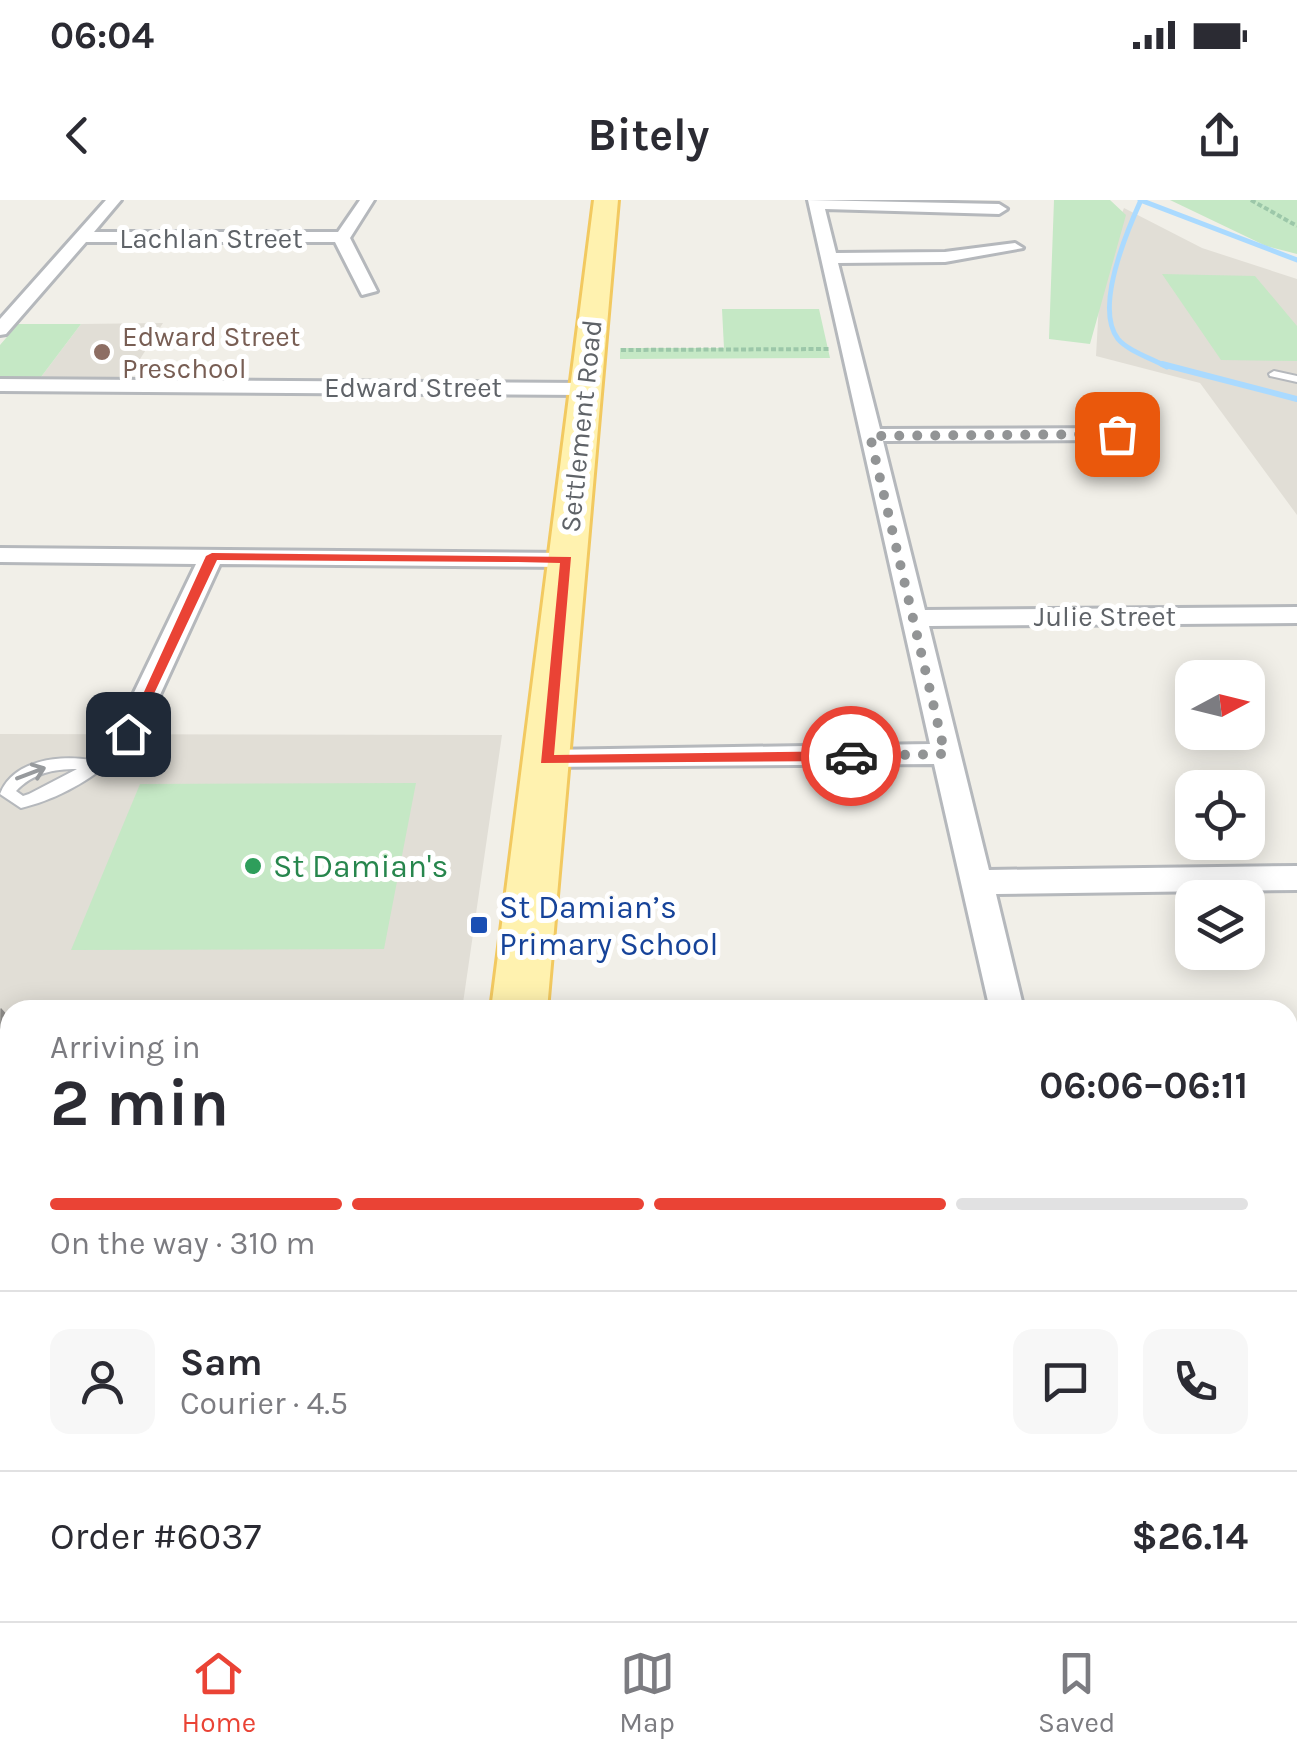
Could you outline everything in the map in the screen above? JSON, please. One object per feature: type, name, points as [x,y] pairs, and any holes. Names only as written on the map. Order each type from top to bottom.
[{"type":"main road","name":"Settlement Road","points":[[520,1000],[606,200]]},
{"type":"street","points":[[0,330],[114,200]]},
{"type":"street","points":[[367,200],[352,228],[342,237],[345,252],[364,275],[368,291]]},
{"type":"street","points":[[998,209],[815,202],[1005,1000]]},
{"type":"street","name":"Lachlan Street","points":[[80,237],[342,237]]},
{"type":"street","points":[[828,258],[946,257],[1014,248]]},
{"type":"street","name":"Edward Street","points":[[0,385],[585,388]]},
{"type":"street","points":[[870,436],[1117,434]]},
{"type":"street","points":[[0,555],[566,560]]},
{"type":"street","points":[[128,734],[212,556]]},
{"type":"street","name":"Julie Street","points":[[913,618],[1297,614]]},
{"type":"street","points":[[546,760],[945,754]]},
{"type":"street","points":[[977,882],[1297,878]]},
{"type":"lane","points":[[1274,374],[1297,379]]},
{"type":"lane","points":[[89,765],[120,746],[128,734]]},
{"type":"path","points":[[1251,200],[1297,226]]},
{"type":"path","points":[[613,356],[618,350],[830,349]]},
{"type":"shaded area","points":[[1124,208],[1202,248],[1297,279],[1297,515],[1200,383],[1096,356],[1101,267]]},
{"type":"shaded area","name":"Edward Street Preschool","points":[[163,323],[126,381],[38,381],[81,324]]},
{"type":"shaded area","points":[[0,734],[502,735],[463,1000],[0,1000]]},
{"type":"green space","points":[[1054,200],[1110,200],[1126,215],[1090,344],[1049,339]]},
{"type":"green space","points":[[1170,200],[1297,200],[1297,254],[1266,246]]},
{"type":"green space","points":[[1162,274],[1255,276],[1297,326],[1297,361],[1221,360]]},
{"type":"green space","points":[[722,309],[819,309],[830,358],[620,359],[620,348],[724,348]]},
{"type":"green space","points":[[18,324],[81,324],[38,381],[0,381],[0,345]]},
{"type":"green space","name":"St Damian's","points":[[416,783],[384,949],[71,950],[140,784]]},
{"type":"waterway","points":[[1141,200],[1297,260]]},
{"type":"waterway","points":[[1141,200],[1115,270],[1112,325],[1122,343],[1167,367]]},
{"type":"waterway","points":[[1162,364],[1297,399]]},
{"type":"way so far","points":[[851,756],[945,754],[870,436],[1117,434]]},
{"type":"place","name":"Edward Street Preschool","points":[[102,352]]},
{"type":"place","name":"St Damian's","points":[[253,866]]},
{"type":"place","name":"St Damian’s Primary School","points":[[479,925]]},
{"type":"route","points":[[128,734],[212,556],[518,558],[566,560],[546,760],[851,756]]}]
